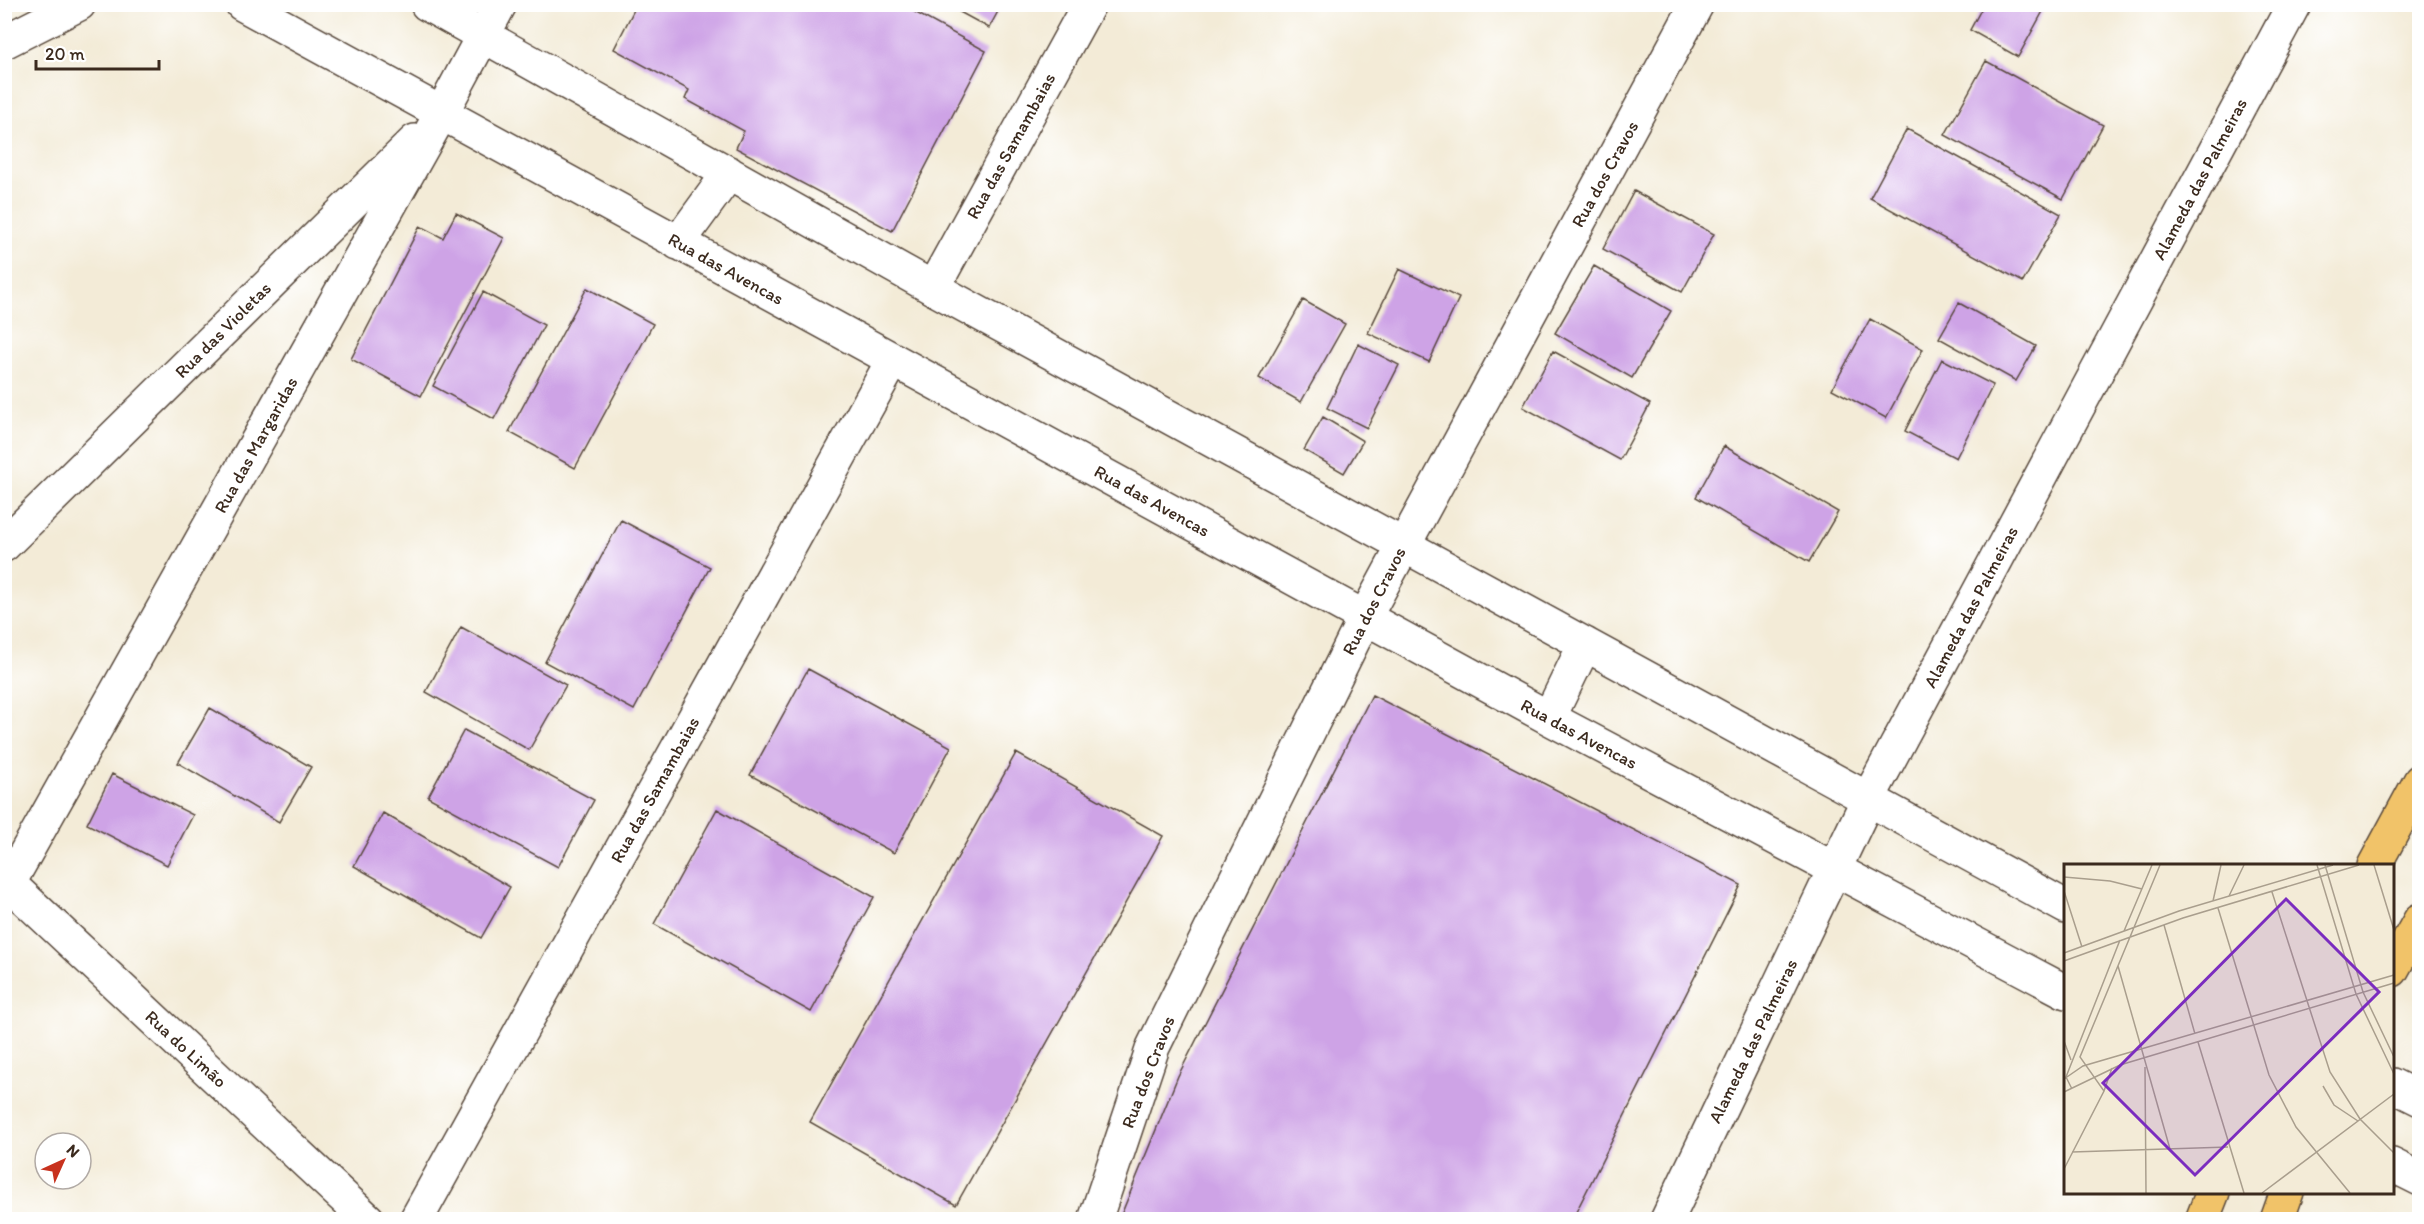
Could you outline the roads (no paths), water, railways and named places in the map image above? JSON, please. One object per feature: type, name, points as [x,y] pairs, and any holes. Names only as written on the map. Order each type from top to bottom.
[{"type":"main road","points":[[2375,864],[2420,781]]},
{"type":"main road","points":[[2394,966],[2420,920]]},
{"type":"main road","points":[[2202,1220],[2212,1194]]},
{"type":"main road","points":[[2277,1220],[2286,1194]]},
{"type":"street","points":[[4,42],[79,4]]},
{"type":"street","name":"Rua das Avencas","points":[[242,4],[1550,718],[1834,871],[2064,991]]},
{"type":"street","points":[[427,4],[933,288],[2064,906]]},
{"type":"street","name":"Rua das Margaridas","points":[[7,881],[441,114],[500,4]]},
{"type":"street","name":"Rua das Samambaias","points":[[933,288],[1089,4]]},
{"type":"street","name":"Rua dos Cravos","points":[[1095,1220],[1153,1047],[1365,617],[1697,4]]},
{"type":"street","name":"Alameda das Palmeiras","points":[[1667,1220],[1868,799],[2294,4]]},
{"type":"street","name":"Rua das Violetas","points":[[4,545],[441,114]]},
{"type":"street","points":[[678,243],[729,173]]},
{"type":"street","name":"Rua das Samambaias","points":[[416,1220],[893,360]]},
{"type":"street","points":[[1550,718],[1585,644]]},
{"type":"street","name":"Rua do Limão","points":[[7,881],[368,1220]]},
{"type":"street","points":[[2394,1085],[2420,1099]]},
{"type":"street","points":[[2394,1166],[2420,1179]]}]
